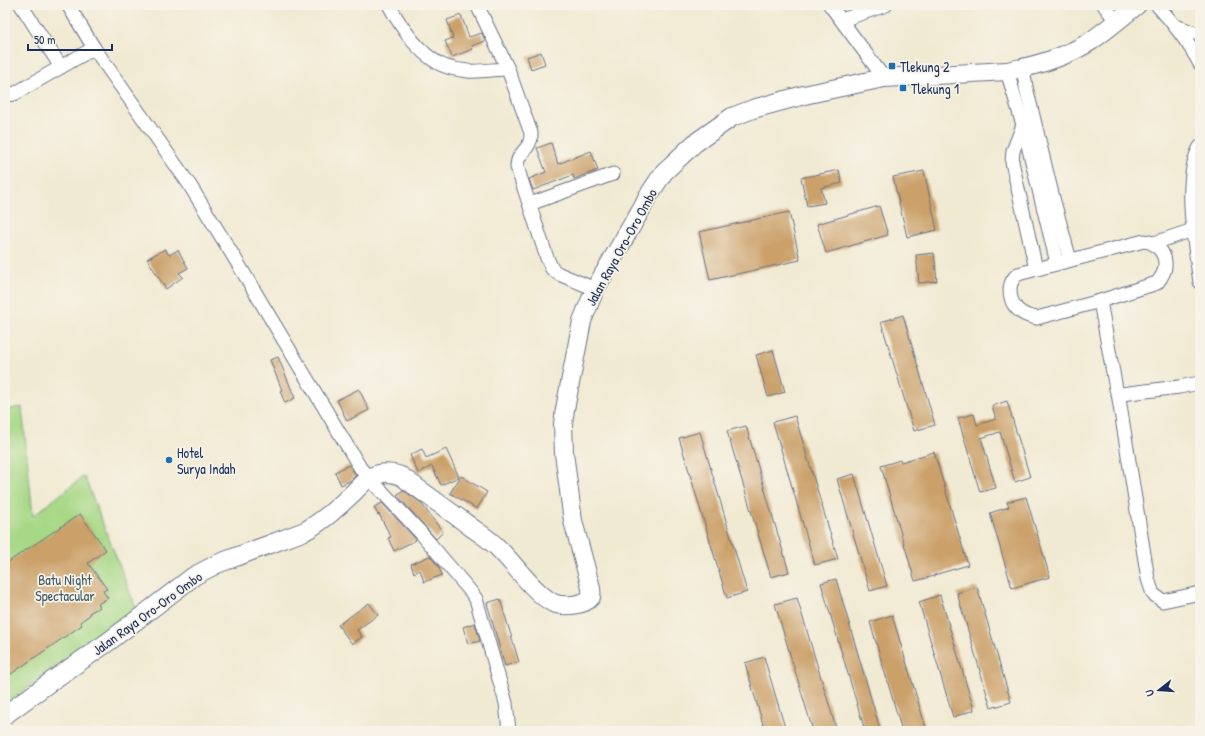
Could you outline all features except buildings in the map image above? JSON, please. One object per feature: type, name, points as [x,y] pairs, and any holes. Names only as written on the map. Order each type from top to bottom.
[{"type":"main road","name":"Jalan Raya Oro-Oro Ombo","points":[[5,716],[53,680],[108,642],[194,576],[217,564],[305,531],[322,520],[369,478],[387,472],[395,473],[401,476],[490,541],[540,593],[555,604],[572,605],[583,602],[590,597],[592,593],[573,521],[564,453],[563,424],[565,409],[582,321],[595,289],[644,206],[648,196],[664,172],[695,143],[732,117],[753,109],[804,95],[884,78],[1015,69],[1054,59],[1079,47],[1101,33],[1137,5]]},
{"type":"street","points":[[21,5],[61,67]]},
{"type":"street","points":[[68,5],[94,48],[189,184],[361,470],[420,532],[471,592],[476,600],[506,703],[509,731]]},
{"type":"street","points":[[389,5],[400,25],[418,47],[439,64],[469,71],[508,69]]},
{"type":"street","points":[[477,5],[508,69],[531,133],[532,139],[530,145],[519,157],[517,167],[552,269],[559,274],[595,289]]},
{"type":"street","points":[[830,5],[884,78]]},
{"type":"street","points":[[842,20],[886,5]]},
{"type":"street","points":[[1104,5],[1116,21]]},
{"type":"street","points":[[1157,5],[1176,26],[1192,48],[1200,64]]},
{"type":"street","points":[[1176,26],[1200,35]]},
{"type":"street","points":[[5,96],[14,94],[94,48]]},
{"type":"street","points":[[1015,69],[1022,125],[1057,263]]},
{"type":"street","points":[[1015,69],[1026,87],[1070,260]]},
{"type":"street","points":[[1022,125],[1013,151],[1012,162],[1036,269]]},
{"type":"street","points":[[1200,147],[1193,167],[1191,189],[1193,230],[1200,282]]},
{"type":"street","points":[[530,204],[613,174]]},
{"type":"street","points":[[1154,243],[1193,230]]},
{"type":"street","points":[[1144,241],[1154,243],[1160,249],[1165,260],[1163,274],[1157,283],[1038,318],[1024,315],[1013,305],[1010,298],[1010,288],[1014,278],[1018,274],[1144,241]]},
{"type":"street","points":[[1100,301],[1118,393],[1148,579],[1153,594],[1163,601],[1200,592]]},
{"type":"street","points":[[1118,393],[1122,394],[1166,389],[1200,383]]},
{"type":"green space","name":"Batu Night Spectacular","points":[[22,407],[33,516],[84,476],[137,610],[43,675],[5,706],[5,410]]},
{"type":"place","name":"Tlekung 2","points":[[892,66]]},
{"type":"place","name":"Tlekung 1","points":[[903,88]]},
{"type":"place","name":"Hotel Surya Indah","points":[[169,460]]}]
